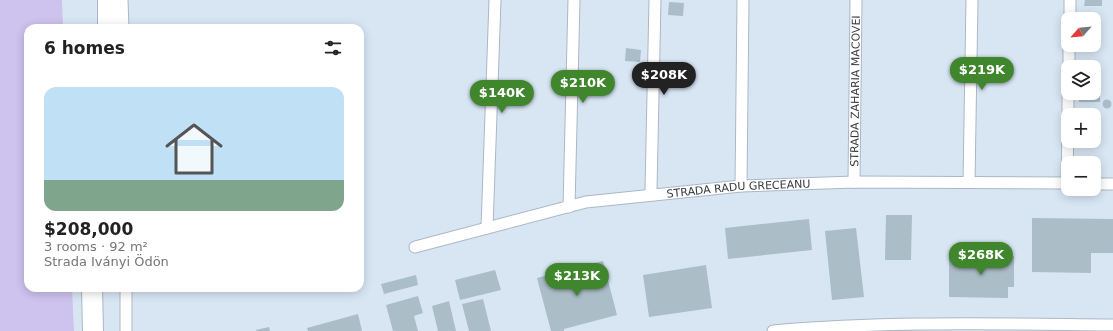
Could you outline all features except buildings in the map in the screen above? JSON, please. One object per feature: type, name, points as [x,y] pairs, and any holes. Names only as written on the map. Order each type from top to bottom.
[{"type":"highway","points":[[96,0],[96,24]]},
{"type":"highway","points":[[108,0],[108,24]]},
{"type":"highway","points":[[92,292],[93,331]]},
{"type":"highway","points":[[105,292],[105,331]]},
{"type":"street","points":[[122,0],[123,24]]},
{"type":"street","points":[[487,228],[495,0]]},
{"type":"street","points":[[569,207],[574,0]]},
{"type":"street","points":[[653,195],[651,190],[655,0]]},
{"type":"street","points":[[741,186],[743,0]]},
{"type":"street","name":"STRADA ZAHARIA MACOVEI","points":[[854,182],[856,0]]},
{"type":"street","points":[[969,182],[972,0]]},
{"type":"street","points":[[1070,0],[1070,12]]},
{"type":"street","name":"STRADA RADU GRECEANU","points":[[415,247],[586,202],[741,186],[854,182],[1061,183]]},
{"type":"street","points":[[1101,184],[1113,184]]},
{"type":"street","points":[[126,292],[126,331]]},
{"type":"street","points":[[773,331],[831,326],[947,323],[1113,325]]},
{"type":"shaded area","points":[[0,0],[62,0],[63,24],[24,24],[24,292],[72,292],[74,331],[0,331]]}]
